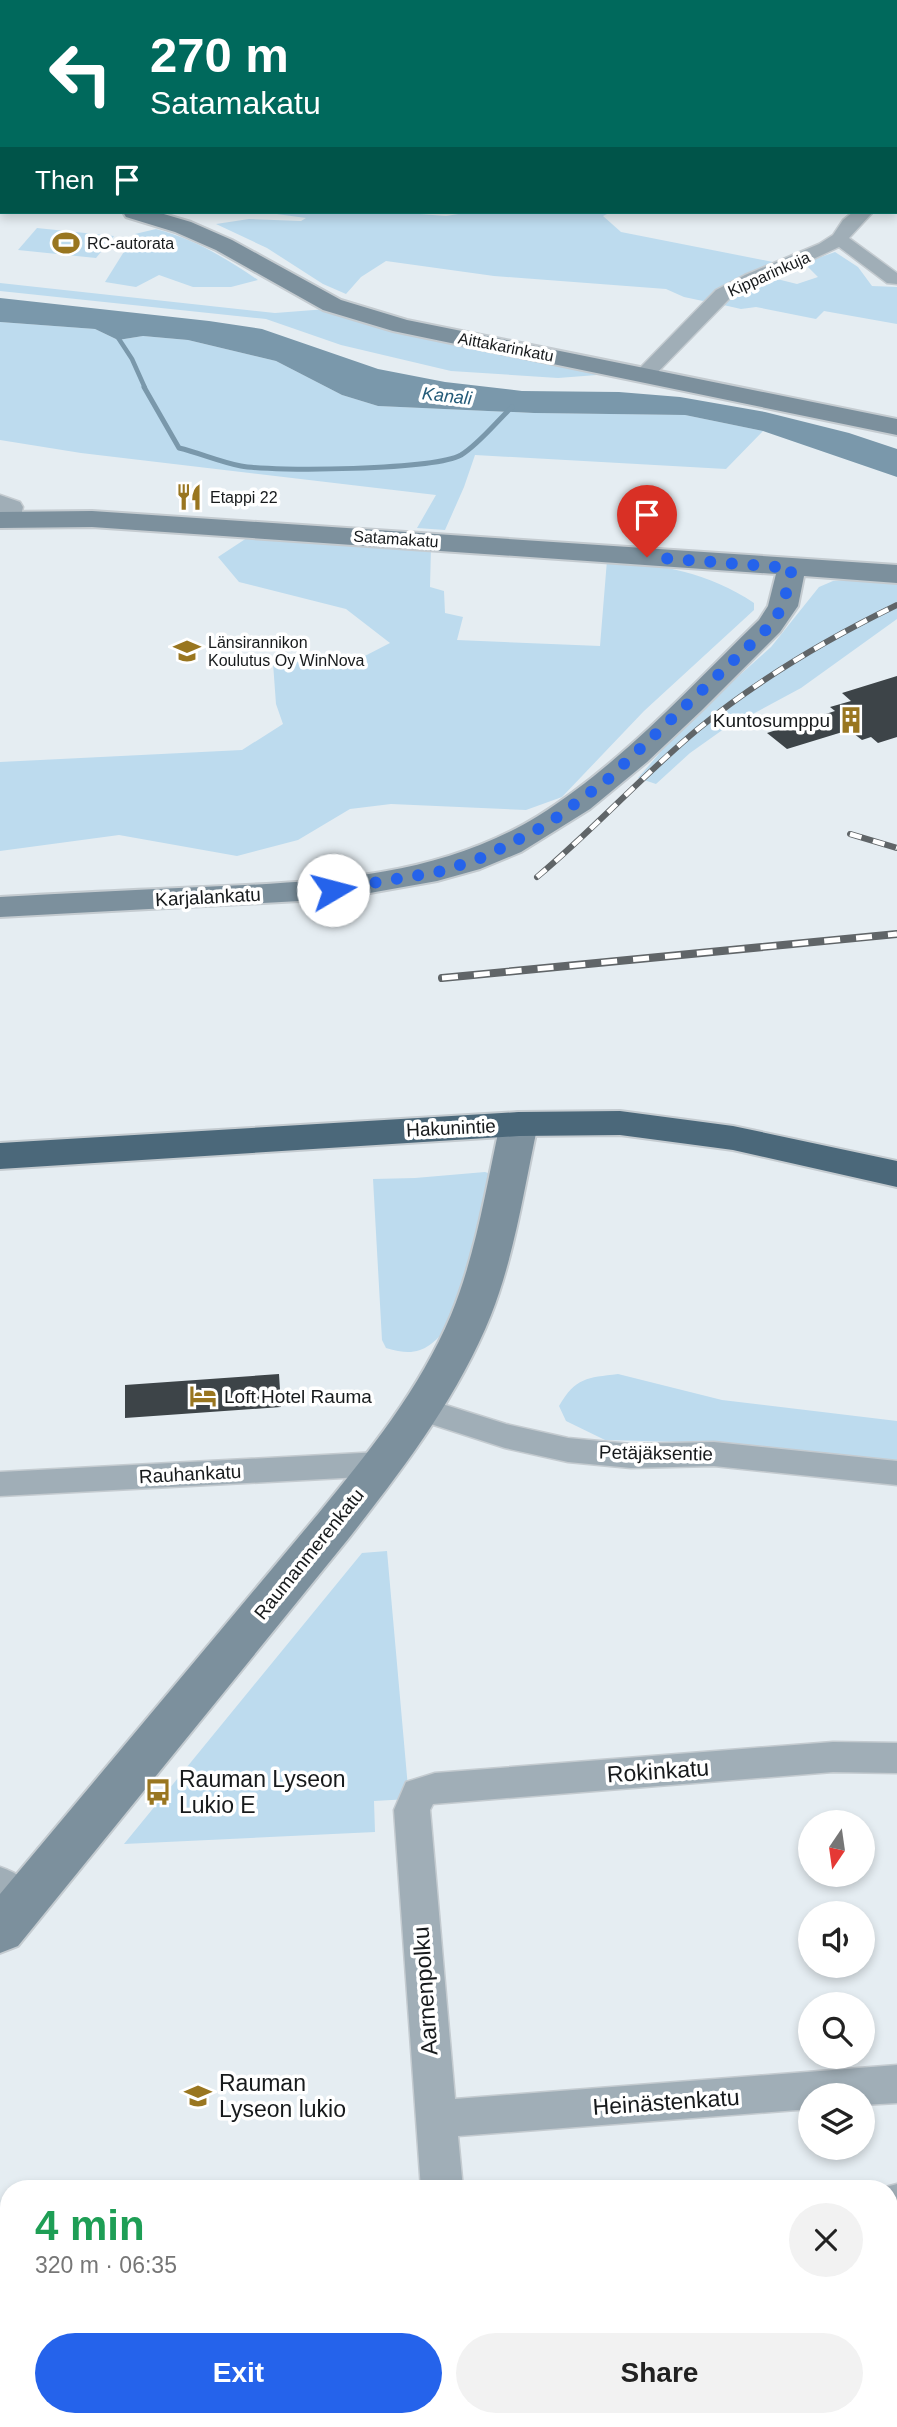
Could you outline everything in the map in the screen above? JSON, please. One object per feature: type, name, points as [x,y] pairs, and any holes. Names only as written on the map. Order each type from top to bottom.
[{"type":"highway","name":"Hakunintie","points":[[0,1156],[519,1124],[620,1124],[747,1140],[897,1174]]},
{"type":"main road","name":"Aittakarinkatu","points":[[141,214],[183,227],[224,245],[316,297],[361,315],[402,326],[897,427]]},
{"type":"main road","name":"Satamakatu","points":[[4,513],[897,574]]},
{"type":"main road","name":"Karjalankatu","points":[[0,907],[333,890],[442,871],[486,856],[548,824],[586,797],[626,762],[770,626],[783,606],[792,568]]},
{"type":"main road","name":"Raumanmerenkatu","points":[[8,1905],[260,1615],[351,1504],[420,1409],[461,1338],[480,1284],[505,1199],[519,1124]]},
{"type":"street","name":"Kipparinkuja","points":[[645,374],[723,294],[737,285],[826,249],[862,214]]},
{"type":"street","points":[[839,239],[894,279]]},
{"type":"street","name":"Petäjäksentie","points":[[420,1409],[505,1436],[569,1450],[631,1456],[714,1454],[897,1473]]},
{"type":"street","name":"Rauhankatu","points":[[0,1484],[380,1464]]},
{"type":"street","name":"Rokinkatu","points":[[419,1793],[435,1788],[833,1757],[897,1758]]},
{"type":"street","name":"Aarnenpolku","points":[[419,1793],[412,1810],[441,2180]]},
{"type":"street","name":"Heinästenkatu","points":[[435,2119],[897,2084]]},
{"type":"shaded area","points":[[277,214],[607,214],[603,216],[621,232],[773,262],[772,267],[703,301],[666,289],[494,276],[386,261],[361,277],[346,294],[323,284],[267,248],[216,224],[249,219],[301,221],[306,218]]},
{"type":"shaded area","name":"RC-autorata","points":[[37,228],[114,236],[96,258],[18,250]]},
{"type":"shaded area","points":[[156,229],[209,250],[258,280],[231,287],[193,287],[159,275],[136,287],[105,282],[135,234]]},
{"type":"shaded area","points":[[835,252],[858,267],[872,286],[897,287],[897,324],[824,311],[816,319],[756,307],[741,309],[719,304],[741,287],[773,278],[797,284],[818,277],[804,263]]},
{"type":"shaded area","points":[[0,283],[275,313],[327,309],[354,317],[364,324],[610,374],[558,378],[451,371],[341,345],[266,319],[0,291]]},
{"type":"shaded area","points":[[0,322],[95,329],[118,340],[143,336],[188,340],[276,361],[342,395],[378,406],[534,413],[685,415],[763,431],[726,469],[475,455],[445,530],[417,528],[436,495],[81,453],[0,440]]},
{"type":"shaded area","points":[[253,534],[431,547],[430,587],[444,591],[445,613],[463,617],[457,640],[600,646],[607,560],[665,567],[702,577],[754,603],[754,610],[644,711],[562,797],[526,810],[391,804],[350,809],[298,840],[237,856],[119,835],[0,851],[0,762],[242,750],[283,724],[276,704],[273,663],[359,659],[390,643],[346,609],[239,582],[218,557]]},
{"type":"shaded area","points":[[833,581],[897,581],[897,619],[801,688],[721,731],[690,753],[656,784],[638,778],[683,726],[771,647],[819,587]]},
{"type":"shaded area","points":[[485,1172],[494,1175],[449,1326],[435,1341],[422,1349],[407,1352],[386,1348],[382,1340],[373,1179]]},
{"type":"shaded area","points":[[618,1374],[722,1400],[897,1421],[897,1460],[719,1443],[605,1440],[566,1421],[559,1406],[571,1389],[590,1378]]},
{"type":"shaded area","points":[[387,1551],[409,1799],[374,1801],[375,1832],[124,1844],[362,1553]]},
{"type":"water","name":"Kanali","points":[[0,298],[262,329],[378,369],[445,382],[522,391],[619,392],[680,397],[765,412],[849,433],[897,449],[897,477],[763,431],[685,415],[534,413],[378,406],[342,395],[276,361],[188,340],[143,336],[118,340],[95,329],[0,322]]},
{"type":"building","name":"Kuntosumppu","points":[[897,676],[897,737],[878,743],[871,737],[862,740],[849,730],[787,749],[767,733],[835,711],[830,707],[851,701],[842,693]]},
{"type":"building","name":"Loft Hotel Rauma","points":[[279,1374],[281,1407],[125,1418],[125,1385]]},
{"type":"waterway","points":[[115,333],[132,359],[145,388]]},
{"type":"waterway","points":[[144,387],[179,448],[233,464],[259,468],[388,467],[445,460],[468,450],[512,407]]},
{"type":"railway","points":[[537,877],[677,747],[721,711],[794,661],[897,605]]},
{"type":"railway","points":[[850,834],[897,848]]},
{"type":"railway","points":[[442,978],[897,934]]},
{"type":"place","name":"RC-autorata","points":[[66,243]]},
{"type":"place","name":"Etappi 22","points":[[189,497]]},
{"type":"place","name":"Länsirannikon Koulutus Oy WinNova","points":[[187,651]]},
{"type":"place","name":"Kuntosumppu","points":[[851,720]]},
{"type":"place","name":"Loft Hotel Rauma","points":[[203,1396]]},
{"type":"place","name":"Rauman Lyseon Lukio E","points":[[158,1792]]},
{"type":"place","name":"Rauman Lyseon lukio","points":[[198,2096]]},
{"type":"route","points":[[333,890],[442,871],[486,856],[548,824],[617,771],[770,626],[783,606],[789,589],[792,568],[647,557]]}]
